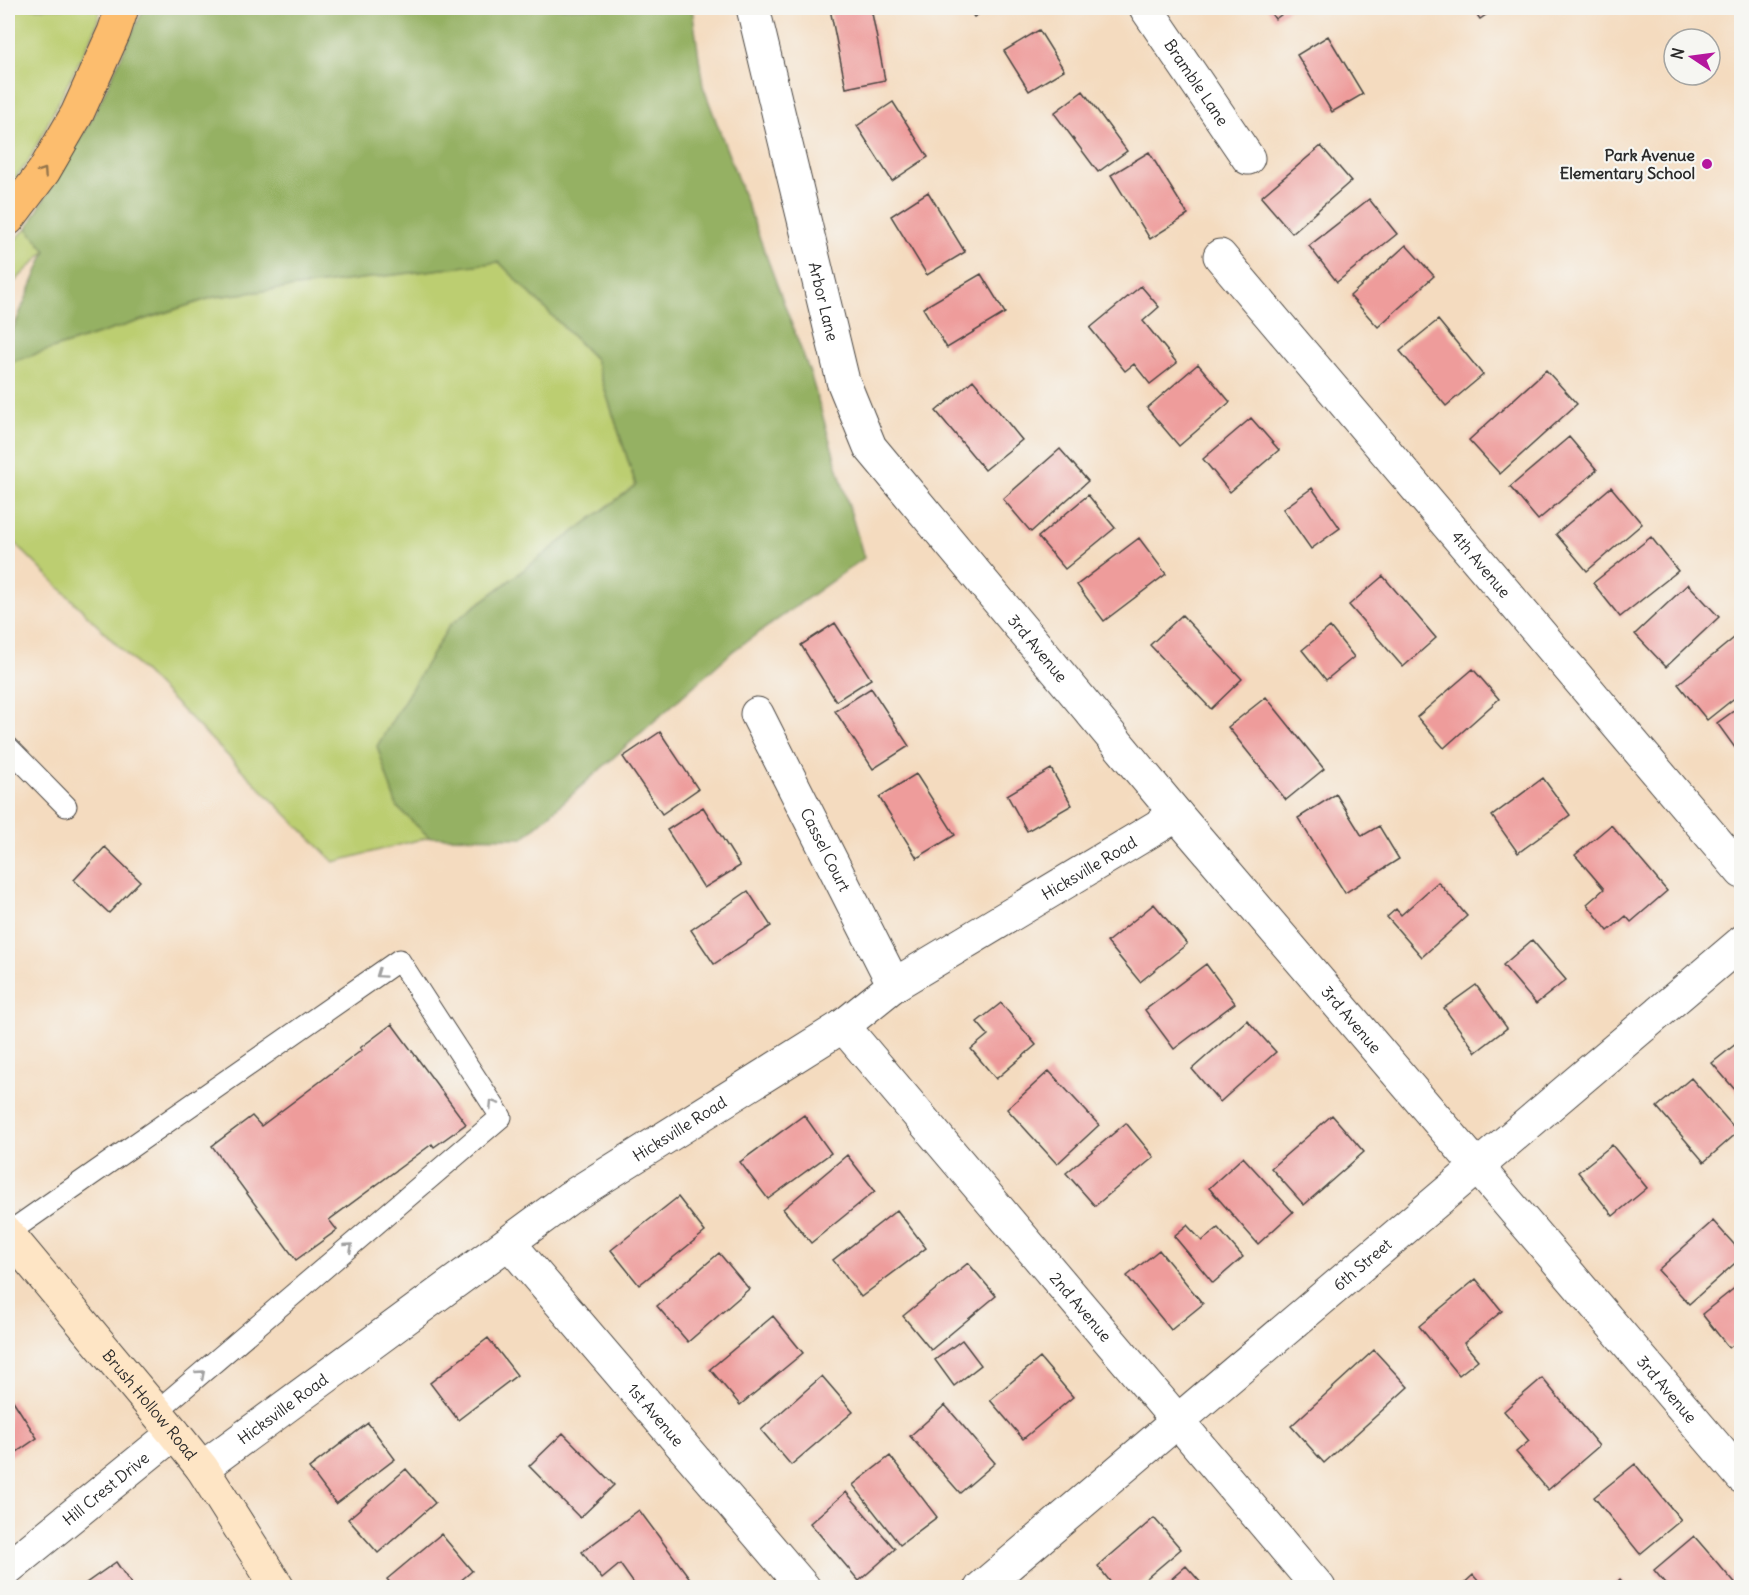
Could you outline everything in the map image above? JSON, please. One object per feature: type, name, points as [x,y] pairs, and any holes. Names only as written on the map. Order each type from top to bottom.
[{"type":"highway","points":[[8,219],[44,171],[77,114],[114,32],[122,8]]},
{"type":"main road","name":"Brush Hollow Road","points":[[8,1233],[202,1468],[278,1587]]},
{"type":"street","name":"Arbor Lane","points":[[753,8],[843,381],[870,447],[965,561]]},
{"type":"street","name":"Bramble Lane","points":[[1146,8],[1248,158]]},
{"type":"street","name":"4th Avenue","points":[[1220,256],[1742,872]]},
{"type":"street","name":"3rd Avenue","points":[[965,561],[1177,815],[1742,1477]]},
{"type":"street","name":"Cassel Court","points":[[757,714],[894,985]]},
{"type":"street","name":"Hicksville Road","points":[[202,1468],[569,1198],[843,1026],[894,985],[1177,815]]},
{"type":"street","name":"6th Street","points":[[981,1587],[1742,942]]},
{"type":"street","name":"2nd Avenue","points":[[843,1026],[1319,1587]]},
{"type":"street","name":"1st Avenue","points":[[510,1242],[804,1587]]},
{"type":"street","name":"Hill Crest Drive","points":[[8,1568],[38,1543],[165,1422]]},
{"type":"lane","points":[[8,747],[66,806]]},
{"type":"lane","points":[[8,1233],[399,960],[501,1117],[165,1422]]},
{"type":"green space","points":[[8,8],[101,8],[95,30],[27,164],[8,186]]},
{"type":"green space","points":[[144,8],[692,8],[703,86],[811,376],[864,558],[733,651],[523,838],[429,837],[397,807],[377,746],[449,626],[636,485],[595,359],[499,262],[214,297],[8,363],[8,341],[46,251],[27,228],[92,119]]},
{"type":"green space","points":[[27,228],[46,251],[8,288],[8,246]]},
{"type":"green space","points":[[499,262],[595,359],[636,485],[449,626],[397,807],[429,837],[334,862],[8,536],[8,363],[214,297]]},
{"type":"building","points":[[871,8],[885,80],[846,88],[830,9]]},
{"type":"building","points":[[968,8],[990,8],[974,17]]},
{"type":"building","points":[[1267,8],[1291,8],[1275,19]]},
{"type":"building","points":[[1472,8],[1496,8],[1480,19]]},
{"type":"building","points":[[1039,30],[1064,70],[1029,91],[1004,51]]},
{"type":"building","points":[[1328,36],[1363,94],[1332,112],[1297,55]]},
{"type":"building","points":[[1083,91],[1127,151],[1098,172],[1054,113]]},
{"type":"building","points":[[893,102],[928,157],[892,181],[857,126]]},
{"type":"building","points":[[1321,146],[1351,181],[1292,233],[1261,197]]},
{"type":"building","points":[[1149,152],[1188,215],[1150,239],[1111,175]]},
{"type":"building","points":[[928,192],[965,252],[927,275],[891,216]]},
{"type":"building","points":[[1369,199],[1397,234],[1337,282],[1309,246]]},
{"type":"building","points":[[1406,245],[1434,276],[1378,327],[1350,296]]},
{"type":"building","points":[[981,274],[1005,313],[947,348],[923,308]]},
{"type":"building","points":[[1141,286],[1159,307],[1143,321],[1177,363],[1150,384],[1134,364],[1125,371],[1090,328]]},
{"type":"building","points":[[1438,320],[1483,375],[1446,406],[1400,351]]},
{"type":"building","points":[[1198,364],[1230,402],[1179,446],[1147,408]]},
{"type":"building","points":[[1546,370],[1577,404],[1500,474],[1469,440]]},
{"type":"building","points":[[973,380],[1022,440],[985,470],[936,411]]},
{"type":"building","points":[[1251,418],[1279,450],[1230,492],[1203,459]]},
{"type":"building","points":[[1569,437],[1597,470],[1538,520],[1510,487]]},
{"type":"building","points":[[1060,449],[1088,481],[1031,532],[1003,499]]},
{"type":"building","points":[[1611,487],[1642,524],[1587,571],[1556,534]]},
{"type":"building","points":[[1312,488],[1340,528],[1311,549],[1283,509]]},
{"type":"building","points":[[1088,495],[1115,528],[1065,569],[1038,537]]},
{"type":"building","points":[[1651,537],[1678,571],[1620,617],[1593,583]]},
{"type":"building","points":[[1139,538],[1166,574],[1104,621],[1077,585]]},
{"type":"building","points":[[1383,576],[1436,638],[1403,667],[1349,605]]},
{"type":"building","points":[[1688,584],[1719,617],[1666,667],[1635,634]]},
{"type":"building","points":[[1182,615],[1242,679],[1211,709],[1150,645]]},
{"type":"building","points":[[835,623],[871,679],[836,701],[801,645]]},
{"type":"building","points":[[1330,627],[1354,657],[1326,680],[1302,650]]},
{"type":"building","points":[[1734,638],[1742,647],[1742,692],[1707,720],[1678,684]]},
{"type":"building","points":[[1473,669],[1499,699],[1444,748],[1417,717]]},
{"type":"building","points":[[871,688],[909,746],[873,769],[835,711]]},
{"type":"building","points":[[1266,697],[1324,769],[1286,800],[1228,727]]},
{"type":"building","points":[[1742,705],[1742,749],[1738,752],[1717,723]]},
{"type":"building","points":[[660,732],[698,789],[662,814],[623,757]]},
{"type":"building","points":[[1051,769],[1072,805],[1027,831],[1007,795]]},
{"type":"building","points":[[916,774],[955,835],[917,858],[879,797]]},
{"type":"building","points":[[1543,778],[1570,815],[1518,853],[1492,816]]},
{"type":"building","points":[[1336,794],[1362,836],[1379,826],[1399,859],[1345,893],[1298,818]]},
{"type":"building","points":[[703,807],[740,866],[704,888],[667,830]]},
{"type":"building","points":[[1611,825],[1667,891],[1631,922],[1626,916],[1608,931],[1587,904],[1604,889],[1575,855]]},
{"type":"building","points":[[105,847],[140,881],[109,913],[74,880]]},
{"type":"building","points":[[1438,882],[1467,916],[1422,957],[1387,917],[1396,909],[1401,915]]},
{"type":"building","points":[[748,891],[771,926],[714,964],[691,930]]},
{"type":"building","points":[[1154,904],[1187,944],[1140,982],[1107,942]]},
{"type":"building","points":[[1532,940],[1566,980],[1536,1004],[1503,965]]},
{"type":"building","points":[[1206,964],[1235,1003],[1174,1049],[1145,1010]]},
{"type":"building","points":[[1476,985],[1507,1028],[1476,1052],[1444,1008]]},
{"type":"building","points":[[1001,1003],[1036,1045],[996,1079],[971,1049],[988,1035],[977,1022]]},
{"type":"building","points":[[1247,1020],[1276,1052],[1220,1102],[1192,1069]]},
{"type":"building","points":[[392,1024],[466,1124],[434,1147],[432,1144],[329,1220],[337,1230],[296,1260],[212,1146],[252,1116],[261,1126],[362,1050],[360,1048]]},
{"type":"building","points":[[1742,1039],[1742,1098],[1712,1063]]},
{"type":"building","points":[[1049,1071],[1099,1125],[1057,1164],[1007,1109]]},
{"type":"building","points":[[1691,1078],[1738,1132],[1704,1162],[1657,1107]]},
{"type":"building","points":[[804,1115],[831,1153],[768,1199],[740,1162]]},
{"type":"building","points":[[1332,1115],[1364,1152],[1304,1205],[1271,1168]]},
{"type":"building","points":[[1126,1123],[1154,1157],[1095,1206],[1066,1173]]},
{"type":"building","points":[[1612,1145],[1647,1188],[1613,1216],[1578,1172]]},
{"type":"building","points":[[847,1155],[875,1191],[811,1243],[783,1209]]},
{"type":"building","points":[[1243,1157],[1293,1212],[1258,1244],[1209,1188]]},
{"type":"building","points":[[678,1197],[705,1232],[639,1285],[611,1250]]},
{"type":"building","points":[[897,1210],[926,1248],[861,1297],[833,1260]]},
{"type":"building","points":[[1713,1221],[1742,1253],[1742,1257],[1689,1304],[1658,1270]]},
{"type":"building","points":[[1187,1225],[1202,1241],[1218,1228],[1243,1257],[1213,1283],[1174,1236]]},
{"type":"building","points":[[1159,1250],[1203,1304],[1171,1330],[1127,1276]]},
{"type":"building","points":[[719,1253],[749,1289],[688,1342],[657,1306]]},
{"type":"building","points":[[968,1263],[996,1296],[931,1350],[903,1316]]},
{"type":"building","points":[[1476,1279],[1502,1311],[1464,1343],[1478,1360],[1459,1375],[1419,1326]]},
{"type":"building","points":[[1742,1282],[1742,1338],[1729,1348],[1702,1314]]},
{"type":"building","points":[[773,1316],[803,1353],[740,1405],[710,1369]]},
{"type":"building","points":[[488,1338],[517,1375],[458,1420],[430,1383]]},
{"type":"building","points":[[962,1340],[981,1365],[954,1386],[935,1360]]},
{"type":"building","points":[[1374,1350],[1408,1387],[1324,1463],[1291,1426]]},
{"type":"building","points":[[1040,1358],[1073,1397],[1023,1439],[990,1400]]},
{"type":"building","points":[[822,1376],[853,1412],[791,1465],[761,1430]]},
{"type":"building","points":[[1542,1378],[1599,1446],[1548,1490],[1516,1452],[1529,1441],[1504,1411]]},
{"type":"building","points":[[12,1399],[37,1438],[8,1458],[8,1402]]},
{"type":"building","points":[[945,1405],[995,1463],[960,1493],[910,1436]]},
{"type":"building","points":[[368,1423],[395,1459],[336,1504],[309,1468]]},
{"type":"building","points":[[563,1433],[614,1485],[580,1518],[529,1466]]},
{"type":"building","points":[[890,1456],[937,1517],[900,1545],[853,1485]]},
{"type":"building","points":[[1635,1464],[1681,1520],[1640,1554],[1594,1497]]},
{"type":"building","points":[[406,1469],[435,1503],[378,1553],[348,1519]]},
{"type":"building","points":[[846,1492],[895,1549],[859,1581],[810,1523]]},
{"type":"building","points":[[639,1510],[697,1588],[637,1588],[620,1564],[602,1579],[582,1552]]},
{"type":"building","points":[[1154,1518],[1181,1549],[1135,1588],[1115,1588],[1098,1566]]},
{"type":"building","points":[[441,1534],[472,1571],[452,1588],[394,1588],[387,1579]]},
{"type":"building","points":[[1694,1536],[1739,1588],[1669,1588],[1654,1570]]},
{"type":"building","points":[[116,1562],[134,1588],[79,1588]]},
{"type":"building","points":[[1186,1566],[1202,1584],[1198,1588],[1161,1588]]},
{"type":"building","points":[[1473,1575],[1484,1588],[1459,1588]]},
{"type":"building","points":[[1620,1579],[1628,1588],[1611,1588]]},
{"type":"place","name":"Park Avenue Elementary School","points":[[1707,164]]}]
